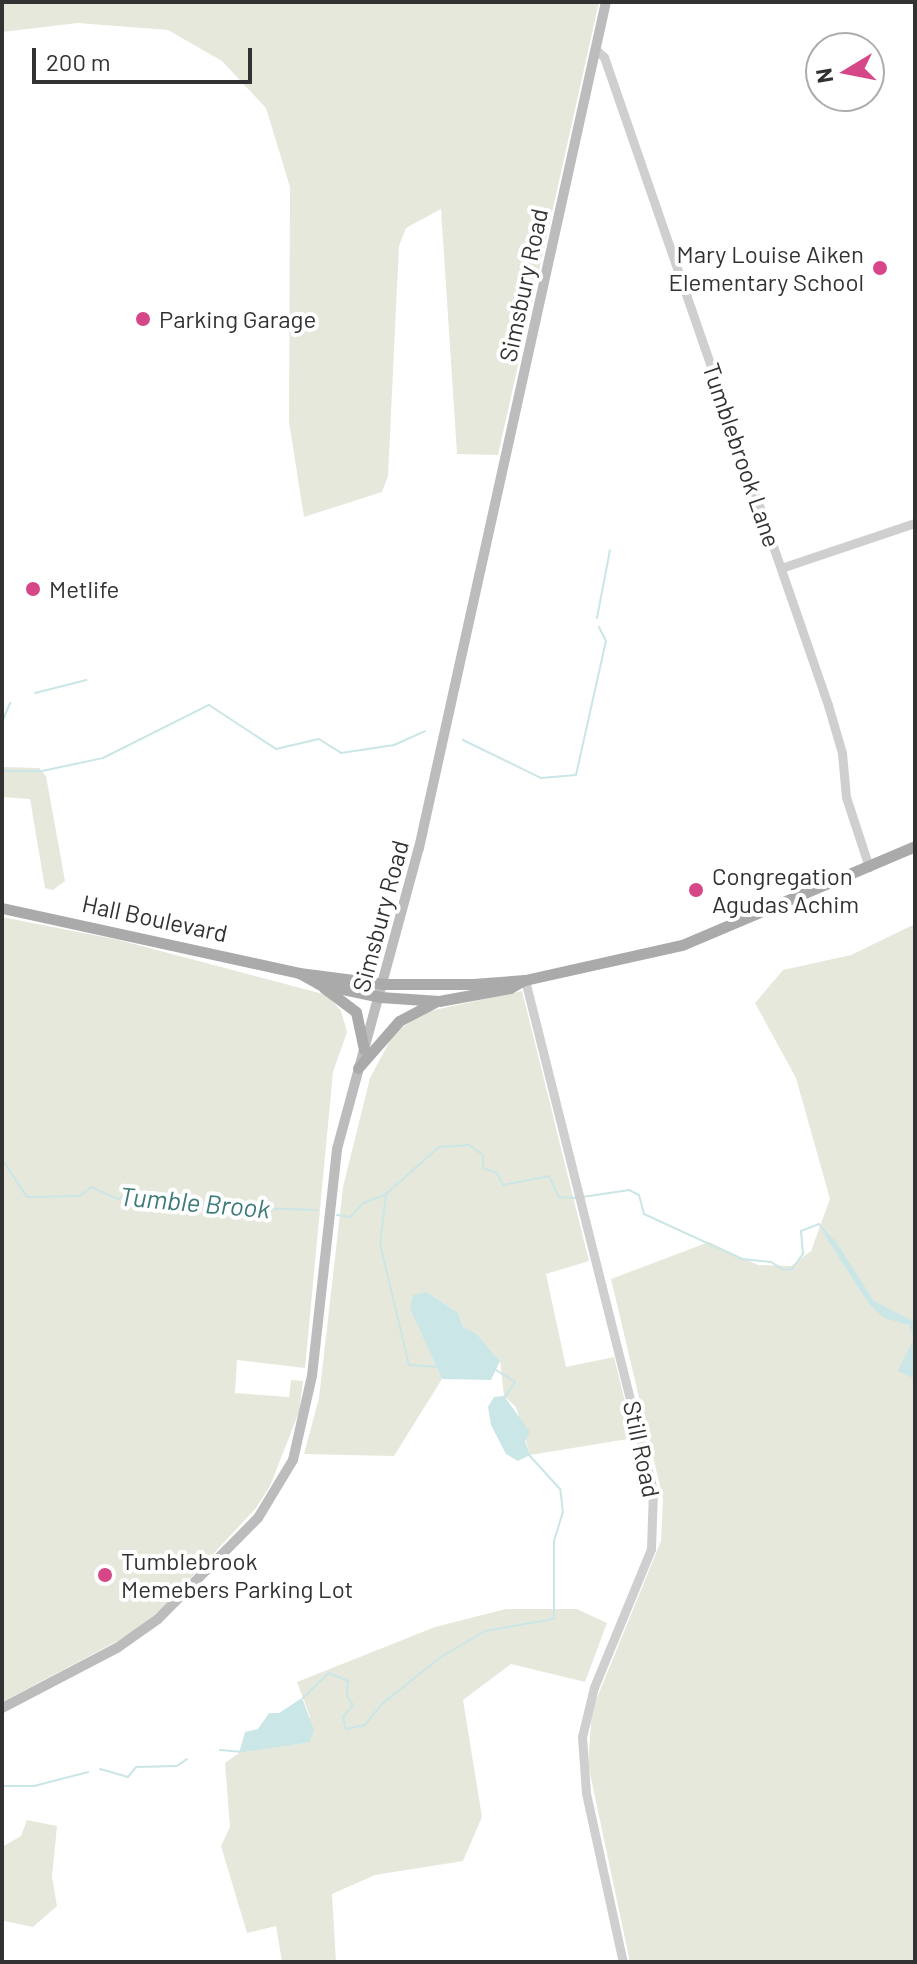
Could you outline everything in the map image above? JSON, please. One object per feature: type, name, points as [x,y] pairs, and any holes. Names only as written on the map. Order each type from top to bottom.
[{"type":"main road","name":"Simsbury Road","points":[[2,1708],[117,1648],[158,1619],[258,1518],[283,1482],[307,1414],[330,1180],[419,848],[606,2]]},
{"type":"main road","points":[[358,1068],[399,1021],[439,1001],[510,988],[525,980],[682,945],[915,846]]},
{"type":"main road","name":"Hall Boulevard","points":[[2,908],[299,973],[384,984],[525,980]]},
{"type":"main road","name":"Hall Boulevard","points":[[299,973],[319,984],[380,997],[439,1001]]},
{"type":"main road","points":[[319,984],[352,1007],[364,1049]]},
{"type":"street","name":"Tumblebrook Lane","points":[[595,49],[604,57],[781,568],[842,753],[846,797],[869,867]]},
{"type":"street","points":[[781,568],[915,523]]},
{"type":"street","name":"Still Road","points":[[525,980],[582,1198],[655,1513],[646,1567],[594,1687],[582,1737],[586,1793],[623,1962]]},
{"type":"shaded area","points":[[2,2],[599,2],[498,455],[457,454],[441,209],[406,228],[399,246],[388,476],[382,492],[304,517],[289,422],[290,187],[266,108],[222,61],[168,30],[78,23],[2,32]]},
{"type":"shaded area","points":[[2,767],[39,768],[46,776],[65,881],[53,890],[45,888],[30,799],[2,797]]},
{"type":"shaded area","points":[[2,917],[119,940],[327,995],[341,1011],[347,1032],[333,1072],[305,1368],[237,1360],[235,1393],[289,1397],[291,1380],[303,1381],[299,1412],[270,1486],[256,1508],[163,1608],[129,1635],[2,1702]]},
{"type":"shaded area","points":[[915,924],[915,1962],[630,1962],[588,1764],[592,1710],[661,1541],[663,1499],[611,1279],[709,1242],[758,1265],[791,1266],[811,1251],[830,1199],[796,1078],[755,1003],[783,970],[851,955]]},
{"type":"shaded area","points":[[522,991],[589,1261],[546,1274],[566,1367],[614,1357],[634,1438],[530,1455],[516,1407],[504,1396],[500,1361],[476,1333],[463,1327],[458,1313],[427,1292],[430,1352],[442,1379],[394,1456],[304,1454],[319,1398],[343,1187],[370,1078],[394,1033],[425,1012]]},
{"type":"shaded area","points":[[506,1609],[577,1609],[607,1623],[585,1682],[511,1664],[463,1700],[482,1817],[463,1861],[375,1875],[332,1894],[336,1962],[282,1962],[276,1926],[247,1933],[221,1846],[230,1827],[225,1763],[239,1753],[295,1744],[310,1717],[297,1682],[435,1627]]},
{"type":"shaded area","points":[[27,1820],[57,1826],[52,1877],[57,1906],[33,1927],[4,1921],[2,1916],[2,1847],[21,1836]]},
{"type":"water","points":[[822,1231],[835,1240],[874,1301],[915,1322],[915,1379],[898,1371],[914,1339],[909,1325],[884,1318],[869,1304]]},
{"type":"water","points":[[427,1292],[458,1313],[463,1327],[476,1333],[500,1361],[491,1380],[442,1379],[410,1308],[413,1295]]},
{"type":"water","points":[[504,1396],[530,1432],[525,1441],[530,1455],[518,1461],[506,1454],[491,1425],[488,1407],[494,1397]]},
{"type":"water","points":[[302,1698],[314,1730],[310,1742],[239,1753],[245,1732],[258,1729],[269,1713],[279,1713]]},
{"type":"waterway","points":[[597,618],[610,550]]},
{"type":"waterway","points":[[463,740],[541,778],[576,775],[606,641],[599,627]]},
{"type":"waterway","points":[[35,693],[86,680]]},
{"type":"waterway","points":[[2,722],[10,703]]},
{"type":"waterway","points":[[2,771],[42,771],[103,758],[209,705],[276,749],[319,739],[341,753],[394,745],[425,731]]},
{"type":"waterway","name":"Tumble Brook","points":[[337,1215],[350,1217],[363,1203],[386,1194],[439,1147],[469,1145],[483,1155],[483,1168],[497,1173],[503,1185],[549,1176],[559,1197],[576,1198]]},
{"type":"waterway","name":"Tumble Brook","points":[[2,1159],[27,1197],[80,1196],[91,1187],[118,1199],[132,1193],[219,1207],[317,1210]]},
{"type":"waterway","name":"Tumble Brook","points":[[582,1197],[629,1190],[639,1195],[644,1214],[742,1259],[771,1262],[784,1270],[792,1269],[803,1254],[801,1231],[819,1224],[830,1237]]},
{"type":"waterway","points":[[386,1194],[380,1244],[409,1365],[438,1367]]},
{"type":"waterway","points":[[496,1370],[515,1382],[505,1397]]},
{"type":"waterway","points":[[303,1698],[329,1673],[348,1681],[347,1696],[353,1705],[343,1717],[346,1729],[365,1725],[383,1703],[441,1657],[485,1631],[554,1619],[554,1541],[563,1512],[560,1489],[528,1454]]},
{"type":"waterway","points":[[220,1750],[241,1752]]},
{"type":"waterway","points":[[100,1769],[128,1777],[136,1767],[177,1766],[187,1759]]},
{"type":"waterway","points":[[2,1786],[34,1786],[88,1772]]},
{"type":"place","name":"Mary Louise Aiken Elementary School","points":[[880,268]]},
{"type":"place","name":"Parking Garage","points":[[143,319]]},
{"type":"place","name":"Metlife","points":[[33,589]]},
{"type":"place","name":"Congregation Agudas Achim","points":[[696,890]]},
{"type":"place","name":"Tumblebrook Memebers Parking Lot","points":[[105,1575]]}]
